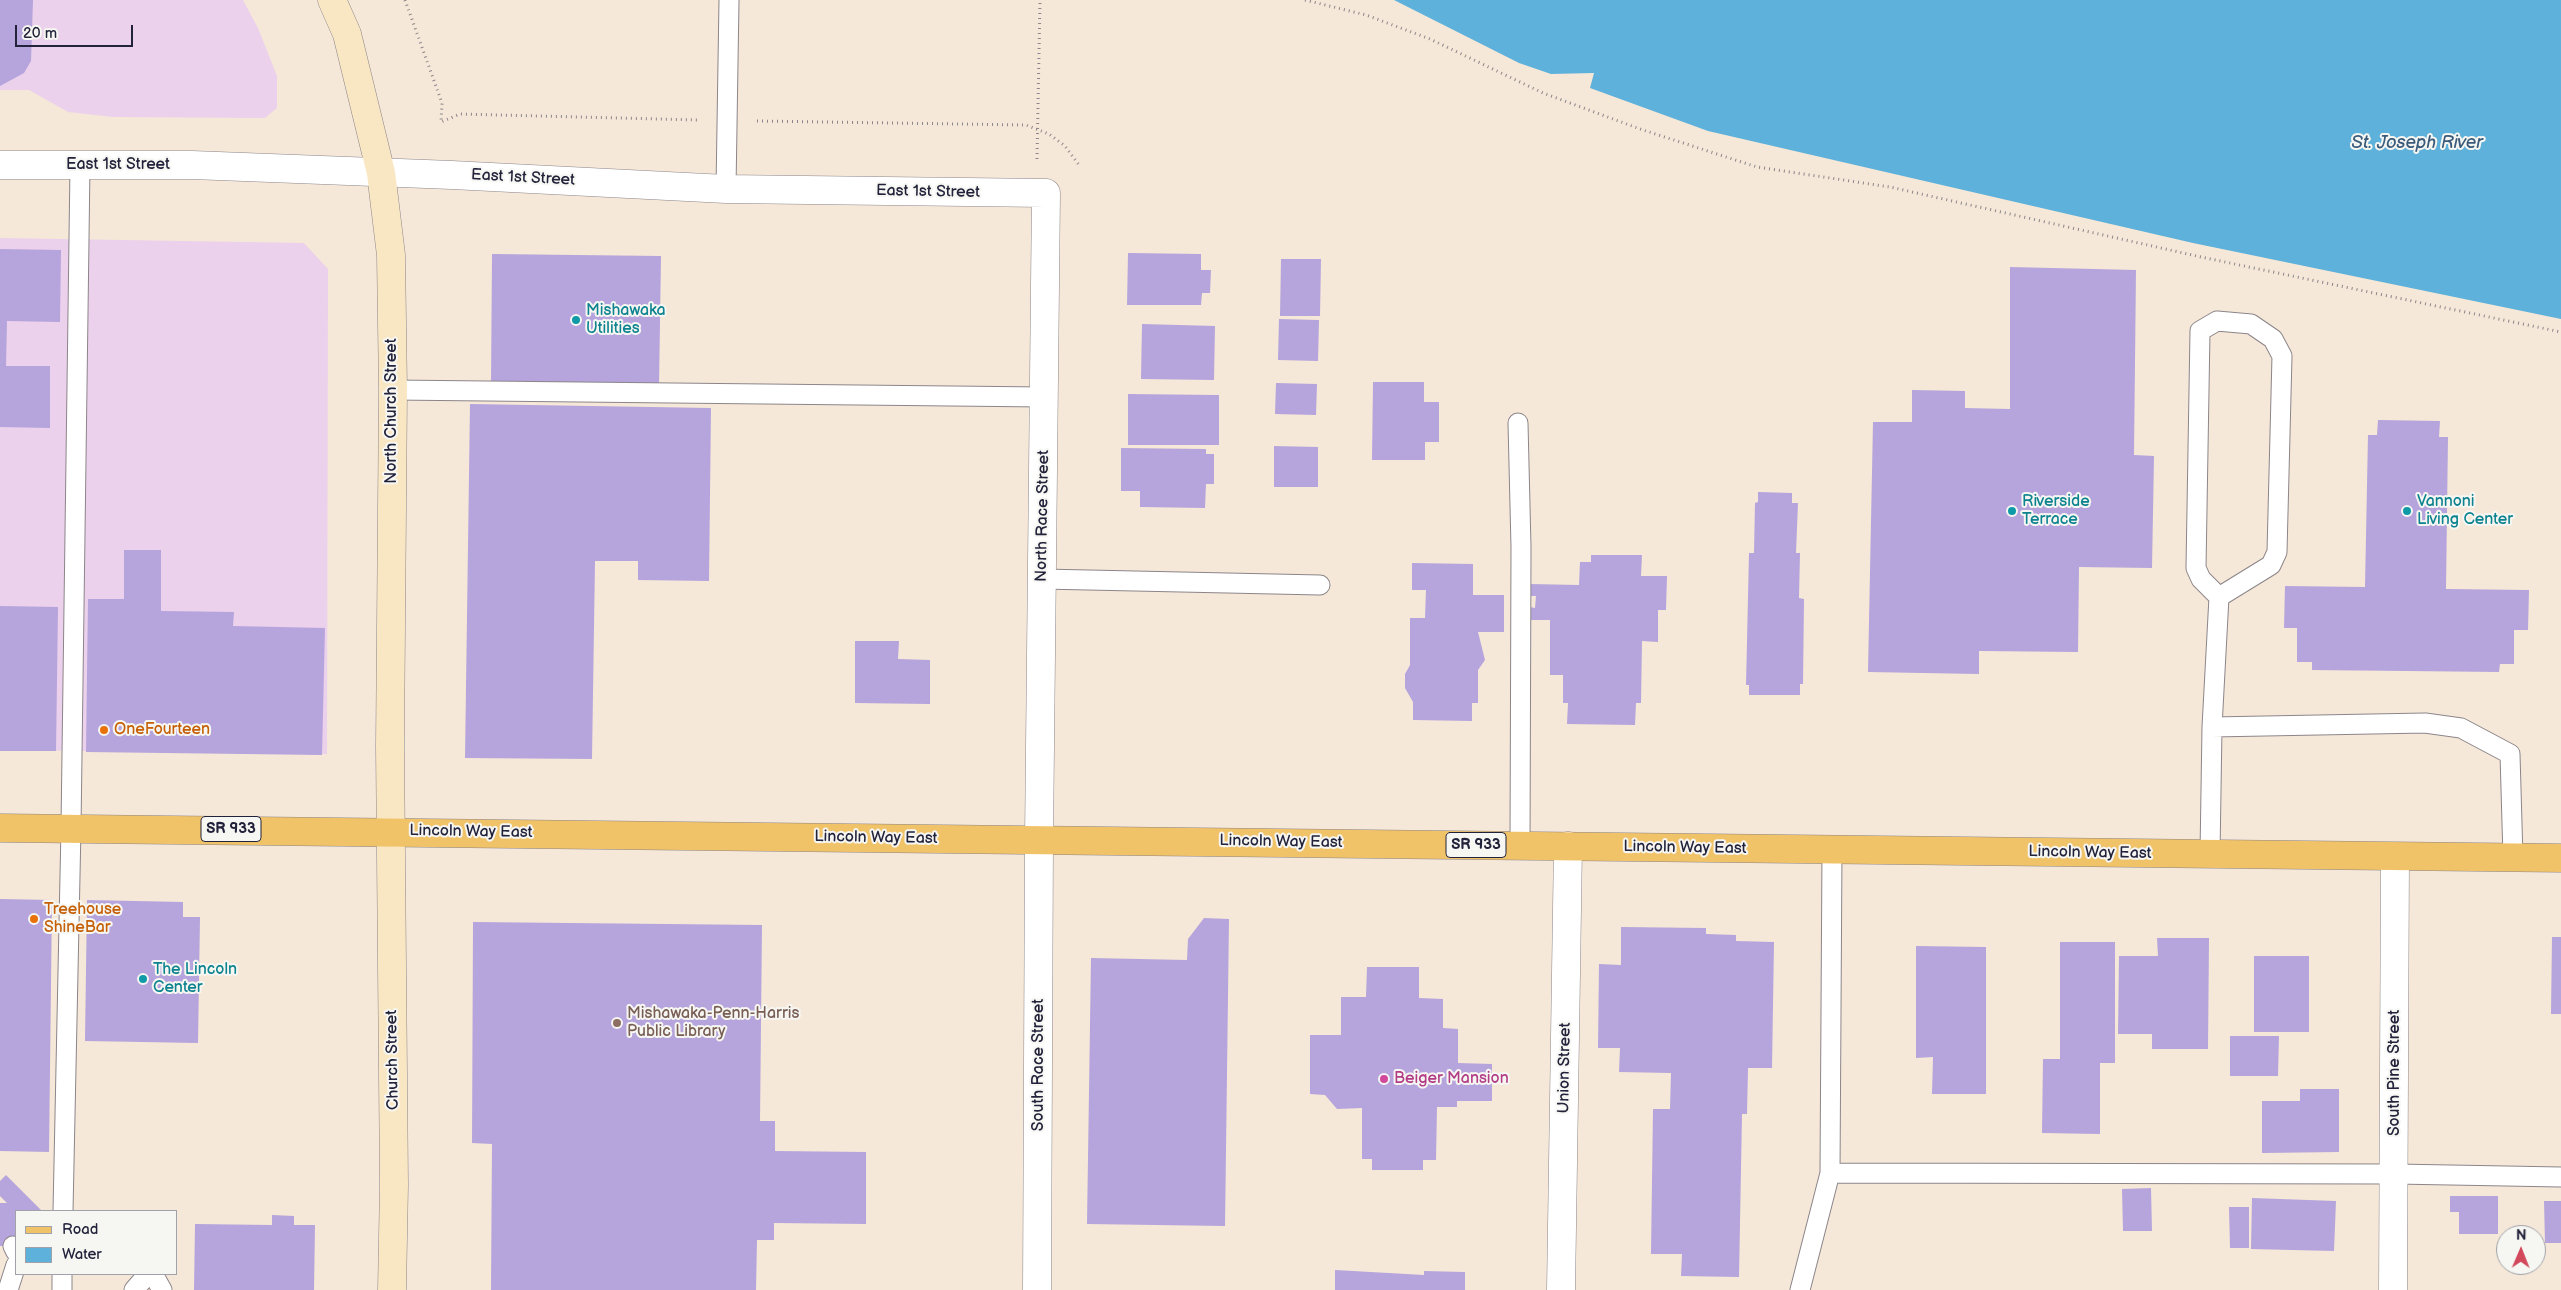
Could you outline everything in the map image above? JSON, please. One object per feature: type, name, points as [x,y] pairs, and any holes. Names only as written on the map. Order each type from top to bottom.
[{"type":"main road","name":"North Church Street","points":[[332,0],[347,34],[381,173],[391,255],[393,390],[390,831]]},
{"type":"main road","name":"Lincoln Way East","points":[[0,828],[390,831],[2561,858]]},
{"type":"main road","name":"Church Street","points":[[390,831],[394,1185],[392,1290]]},
{"type":"street","name":"East 1st Street","points":[[0,165],[192,165],[452,174],[726,189],[1042,193]]},
{"type":"street","name":"North Race Street","points":[[1039,839],[1044,397],[1042,193]]},
{"type":"street","name":"South Race Street","points":[[1037,1290],[1039,839]]},
{"type":"street","name":"Union Street","points":[[1561,1290],[1568,846]]},
{"type":"street","name":"South Pine Street","points":[[2393,1290],[2395,857]]},
{"type":"lane","points":[[726,189],[729,0]]},
{"type":"lane","points":[[63,1210],[71,828],[80,165]]},
{"type":"lane","points":[[2218,321],[2251,324],[2273,339],[2282,356],[2277,552],[2271,565],[2220,597],[2201,580],[2196,568],[2200,331],[2218,321]]},
{"type":"lane","points":[[393,390],[1044,397]]},
{"type":"lane","points":[[1518,423],[1521,547],[1520,845]]},
{"type":"lane","points":[[1042,579],[1320,585]]},
{"type":"lane","points":[[2210,854],[2212,727],[2220,597]]},
{"type":"lane","points":[[2212,727],[2426,722],[2461,728],[2510,754],[2513,858]]},
{"type":"lane","points":[[1800,1290],[1830,1173],[1832,849]]},
{"type":"lane","points":[[1830,1173],[2395,1174],[2561,1178]]},
{"type":"lane","points":[[8,1290],[15,1268]]},
{"type":"lane","points":[[62,1275],[62,1290]]},
{"type":"lane","points":[[134,1290],[149,1275]]},
{"type":"lane","points":[[146,1290],[150,1275]]},
{"type":"lane","points":[[150,1275],[155,1290]]},
{"type":"lane","points":[[151,1275],[162,1290]]},
{"type":"path","points":[[1040,0],[1042,193]]},
{"type":"path","points":[[1305,0],[1366,15],[1430,39],[1543,93],[1640,129],[1757,167],[1890,187],[2201,257],[2561,332]]},
{"type":"shaded area","points":[[0,0],[243,0],[258,28],[277,76],[277,108],[265,118],[113,117],[68,112],[29,90],[0,90]]},
{"type":"shaded area","points":[[0,238],[304,243],[328,269],[327,754],[0,750]]},
{"type":"water","name":"St. Joseph River","points":[[1394,0],[2561,0],[2561,319],[2193,243],[1708,131],[1590,88],[1594,73],[1551,74],[1519,63]]},
{"type":"building","points":[[0,0],[33,0],[31,61],[24,73],[0,86]]},
{"type":"building","points":[[0,249],[61,250],[60,322],[7,321],[6,366],[50,366],[50,428],[0,427]]},
{"type":"building","points":[[1128,253],[1201,254],[1201,270],[1211,270],[1210,293],[1202,293],[1201,305],[1127,305]]},
{"type":"building","name":"Mishawaka Utilities","points":[[492,254],[661,256],[659,386],[491,385]]},
{"type":"building","points":[[1281,259],[1321,259],[1320,316],[1280,316]]},
{"type":"building","name":"Riverside Terrace","points":[[2010,267],[2136,270],[2134,455],[2154,456],[2152,568],[2079,567],[2078,652],[1979,651],[1979,674],[1868,672],[1873,422],[1912,422],[1912,390],[1965,391],[1965,408],[2010,409]]},
{"type":"building","points":[[1279,319],[1319,320],[1318,361],[1278,360]]},
{"type":"building","points":[[1142,324],[1215,326],[1214,380],[1141,379]]},
{"type":"building","points":[[1373,382],[1424,382],[1424,402],[1439,402],[1439,442],[1425,442],[1425,460],[1372,460]]},
{"type":"building","points":[[1276,383],[1317,384],[1316,415],[1275,414]]},
{"type":"building","points":[[1128,394],[1219,395],[1219,445],[1128,445]]},
{"type":"building","points":[[470,404],[711,408],[709,581],[638,580],[638,561],[595,561],[592,759],[465,758]]},
{"type":"building","name":"Vannoni Living Center","points":[[2378,420],[2440,421],[2439,437],[2448,437],[2446,589],[2529,590],[2528,630],[2514,630],[2514,664],[2500,664],[2499,672],[2312,670],[2312,662],[2297,662],[2297,628],[2284,628],[2285,586],[2365,587],[2368,435],[2377,435]]},
{"type":"building","points":[[1274,446],[1318,447],[1318,487],[1274,487]]},
{"type":"building","points":[[1121,448],[1206,449],[1206,454],[1214,454],[1214,484],[1206,484],[1205,508],[1140,507],[1140,491],[1121,491]]},
{"type":"building","points":[[1758,492],[1792,493],[1792,503],[1798,503],[1796,553],[1800,553],[1799,598],[1804,599],[1803,684],[1800,684],[1800,695],[1749,695],[1749,685],[1746,685],[1749,553],[1754,553],[1755,503],[1758,502]]},
{"type":"building","points":[[124,550],[161,550],[161,611],[234,612],[233,626],[325,628],[322,755],[86,752],[88,599],[124,599]]},
{"type":"building","points":[[1591,555],[1642,555],[1641,576],[1667,576],[1666,610],[1658,610],[1658,642],[1642,641],[1641,703],[1636,703],[1635,725],[1567,724],[1568,703],[1563,703],[1563,675],[1550,675],[1550,620],[1530,620],[1530,607],[1535,608],[1536,596],[1530,596],[1529,584],[1579,585],[1580,562],[1591,562]]},
{"type":"building","points":[[1412,563],[1473,564],[1473,595],[1504,595],[1504,632],[1478,632],[1485,660],[1478,670],[1478,703],[1472,703],[1472,721],[1413,720],[1413,702],[1405,688],[1405,674],[1410,665],[1410,618],[1425,618],[1426,590],[1412,590]]},
{"type":"building","points":[[0,606],[58,607],[56,751],[0,751]]},
{"type":"building","points":[[855,641],[899,641],[898,659],[930,660],[930,704],[855,703]]},
{"type":"building","points":[[0,899],[52,900],[49,1152],[0,1151]]},
{"type":"building","name":"The Lincoln Center","points":[[87,900],[183,902],[183,917],[200,917],[198,1043],[85,1041]]},
{"type":"building","points":[[1204,918],[1229,919],[1225,1226],[1087,1224],[1091,958],[1187,960],[1188,939]]},
{"type":"building","name":"Mishawaka-Penn-Harris Public Library","points":[[473,922],[762,925],[760,1121],[775,1121],[775,1151],[866,1152],[866,1224],[774,1223],[774,1240],[757,1240],[756,1290],[491,1290],[492,1144],[472,1143]]},
{"type":"building","points":[[1621,927],[1706,928],[1706,934],[1736,935],[1736,941],[1774,942],[1772,1068],[1748,1068],[1747,1114],[1742,1114],[1739,1277],[1681,1276],[1682,1254],[1651,1254],[1653,1109],[1670,1109],[1671,1073],[1619,1072],[1620,1048],[1598,1048],[1599,964],[1621,965]]},
{"type":"building","points":[[2552,937],[2561,937],[2561,1014],[2551,1014]]},
{"type":"building","points":[[2157,938],[2209,938],[2208,1049],[2152,1049],[2152,1034],[2118,1034],[2119,956],[2158,956]]},
{"type":"building","points":[[2060,942],[2115,942],[2115,1063],[2100,1063],[2100,1134],[2042,1133],[2043,1059],[2060,1059]]},
{"type":"building","points":[[1916,946],[1986,947],[1986,1094],[1932,1094],[1933,1057],[1916,1058]]},
{"type":"building","points":[[2254,956],[2309,956],[2309,1032],[2254,1032]]},
{"type":"building","name":"Beiger Mansion","points":[[1367,967],[1419,967],[1419,998],[1443,999],[1443,1028],[1458,1029],[1458,1063],[1492,1064],[1492,1101],[1457,1101],[1457,1107],[1437,1107],[1436,1160],[1423,1160],[1423,1170],[1372,1170],[1372,1159],[1362,1159],[1362,1108],[1337,1109],[1325,1095],[1310,1094],[1310,1035],[1341,1035],[1341,997],[1366,997]]},
{"type":"building","points":[[2230,1036],[2279,1036],[2278,1076],[2230,1076]]},
{"type":"building","points":[[2300,1089],[2339,1089],[2339,1152],[2262,1153],[2262,1101],[2300,1101]]},
{"type":"building","points":[[6,1175],[41,1210],[15,1210],[15,1246],[0,1246],[0,1203],[7,1203],[0,1196],[0,1181]]},
{"type":"building","points":[[2151,1188],[2152,1231],[2123,1231],[2122,1189]]},
{"type":"building","points":[[2450,1196],[2498,1196],[2498,1225],[2496,1225],[2496,1234],[2459,1234],[2459,1212],[2450,1212]]},
{"type":"building","points":[[2252,1198],[2336,1201],[2334,1251],[2251,1249]]},
{"type":"building","points":[[2544,1201],[2561,1201],[2561,1243],[2546,1243]]},
{"type":"building","points":[[2229,1207],[2249,1207],[2249,1248],[2230,1248]]},
{"type":"building","points":[[272,1215],[294,1216],[294,1225],[315,1225],[314,1290],[194,1290],[195,1224],[272,1225]]},
{"type":"building","points":[[1335,1270],[1424,1275],[1424,1271],[1465,1272],[1465,1290],[1335,1290]]},
{"type":"place","name":"Mishawaka Utilities","points":[[576,320]]},
{"type":"place","name":"Riverside Terrace","points":[[2012,511]]},
{"type":"place","name":"Vannoni Living Center","points":[[2407,511]]},
{"type":"place","name":"OneFourteen","points":[[104,730]]},
{"type":"place","name":"Treehouse ShineBar","points":[[34,919]]},
{"type":"place","name":"The Lincoln Center","points":[[143,979]]},
{"type":"place","name":"Mishawaka-Penn-Harris Public Library","points":[[617,1023]]},
{"type":"place","name":"Beiger Mansion","points":[[1384,1079]]}]
